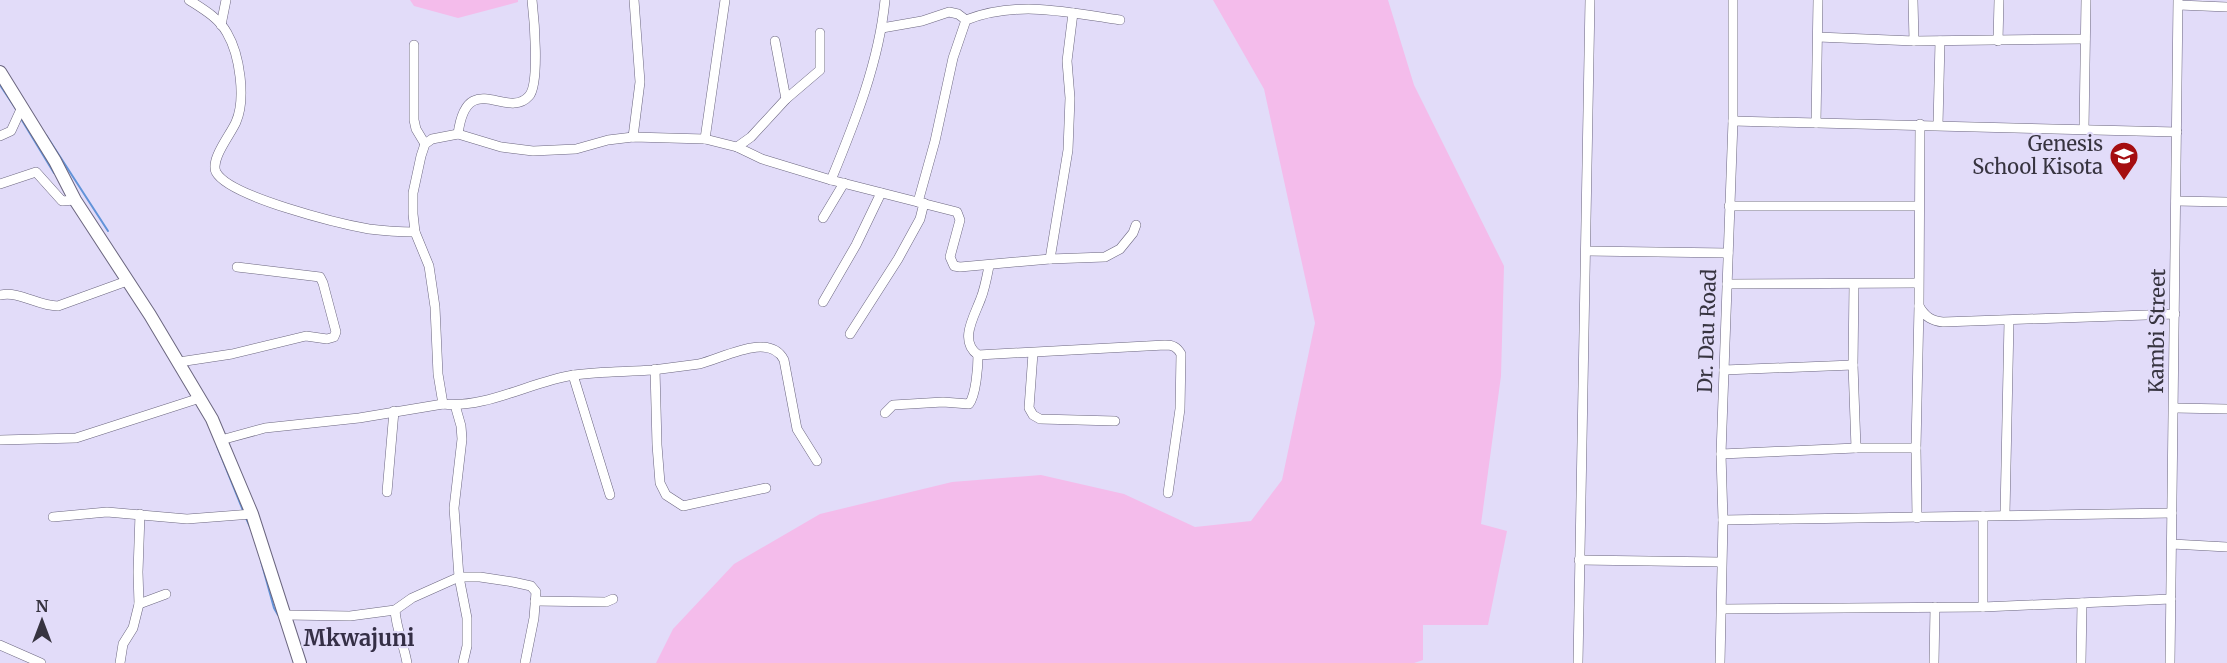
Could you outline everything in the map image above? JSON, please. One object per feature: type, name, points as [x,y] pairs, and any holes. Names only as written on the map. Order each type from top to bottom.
[{"type":"main road","points":[[0,72],[55,161],[75,200],[200,398],[221,440],[252,514],[300,663]]},
{"type":"street","points":[[189,0],[212,15],[227,33],[235,52],[240,82],[242,103],[236,122],[222,146],[215,165],[218,175],[244,191],[281,206],[326,220],[368,229],[415,232]]},
{"type":"street","points":[[221,25],[226,0]]},
{"type":"street","points":[[458,134],[463,109],[468,103],[475,100],[523,101],[531,94],[535,72],[532,0]]},
{"type":"street","points":[[633,137],[640,82],[634,0]]},
{"type":"street","points":[[705,139],[725,0]]},
{"type":"street","points":[[831,180],[851,131],[876,58],[885,0]]},
{"type":"street","points":[[1578,663],[1590,0]]},
{"type":"street","name":"Dr. Dau Road","points":[[1720,663],[1723,520],[1721,454],[1733,121],[1733,0]]},
{"type":"street","points":[[1816,123],[1818,0]]},
{"type":"street","points":[[1913,0],[1914,41]]},
{"type":"street","points":[[1998,41],[1999,0]]},
{"type":"street","points":[[2084,129],[2086,0]]},
{"type":"street","points":[[2179,3],[2227,7]]},
{"type":"street","name":"Kambi Street","points":[[2170,663],[2179,3]]},
{"type":"street","points":[[966,20],[1011,4],[1120,20]]},
{"type":"street","points":[[882,28],[922,21],[949,12],[958,14],[966,20]]},
{"type":"street","points":[[1050,259],[1066,167],[1070,98],[1067,61],[1073,13]]},
{"type":"street","points":[[850,334],[898,259],[920,219],[921,202],[953,58],[966,20]]},
{"type":"street","points":[[737,147],[751,137],[786,99],[820,70],[820,33]]},
{"type":"street","points":[[1818,37],[1914,41],[2085,39]]},
{"type":"street","points":[[775,41],[786,99]]},
{"type":"street","points":[[1938,125],[1940,41]]},
{"type":"street","points":[[414,45],[414,120],[416,129],[425,144]]},
{"type":"street","points":[[0,136],[11,131],[22,107]]},
{"type":"street","points":[[1733,121],[2177,132]]},
{"type":"street","points":[[1917,518],[1920,124]]},
{"type":"street","points":[[443,404],[438,374],[435,307],[429,266],[415,232],[413,193],[425,144],[432,139],[458,134],[501,147],[533,151],[576,149],[608,140],[633,137],[705,139],[737,147],[762,159],[831,180],[951,210],[959,215],[960,220],[950,257],[954,266],[989,266],[1050,259],[1105,257],[1113,254],[1127,241],[1136,225]]},
{"type":"street","points":[[0,184],[36,172],[62,201],[67,203],[75,200]]},
{"type":"street","points":[[823,218],[844,183]]},
{"type":"street","points":[[823,302],[856,245],[881,193]]},
{"type":"street","points":[[2176,201],[2227,202]]},
{"type":"street","points":[[1730,206],[1919,206]]},
{"type":"street","points":[[1586,251],[1728,253]]},
{"type":"street","points":[[989,266],[982,296],[969,329],[969,344],[978,355],[1165,345],[1172,345],[1178,350],[1181,354],[1180,409],[1168,493]]},
{"type":"street","points":[[179,362],[232,354],[306,336],[327,339],[334,337],[336,332],[320,277],[237,267]]},
{"type":"street","points":[[0,295],[18,295],[58,306],[127,281]]},
{"type":"street","points":[[1726,284],[1918,283]]},
{"type":"street","points":[[1854,284],[1853,365],[1856,448]]},
{"type":"street","points":[[1919,306],[1927,317],[1935,321],[2009,321],[2175,314]]},
{"type":"street","points":[[2005,514],[2009,321]]},
{"type":"street","points":[[221,440],[265,428],[443,404],[454,405],[500,396],[542,382],[573,375],[655,369],[717,360],[738,350],[771,348],[780,352],[797,429],[817,461]]},
{"type":"street","points":[[1034,353],[1029,408],[1033,415],[1040,419],[1115,421]]},
{"type":"street","points":[[885,413],[893,405],[943,402],[969,404],[973,396],[978,355]]},
{"type":"street","points":[[1724,370],[1853,365]]},
{"type":"street","points":[[655,369],[658,471],[666,495],[683,506],[766,488]]},
{"type":"street","points":[[573,375],[610,495]]},
{"type":"street","points":[[0,440],[76,438],[200,398]]},
{"type":"street","points":[[454,405],[461,426],[462,439],[454,508],[459,577],[467,618],[467,646],[463,663]]},
{"type":"street","points":[[2174,408],[2227,409]]},
{"type":"street","points":[[387,492],[394,411]]},
{"type":"street","points":[[1721,454],[1856,448],[1916,448]]},
{"type":"street","points":[[53,517],[107,512],[187,519],[252,514]]},
{"type":"street","points":[[1723,520],[2172,513]]},
{"type":"street","points":[[120,663],[123,644],[133,628],[140,603],[138,572],[140,514]]},
{"type":"street","points":[[1983,516],[1983,607]]},
{"type":"street","points":[[2172,544],[2227,546]]},
{"type":"street","points":[[1579,560],[1721,562]]},
{"type":"street","points":[[286,615],[350,616],[394,609],[412,598],[459,577],[480,577],[531,586],[536,592],[525,663]]},
{"type":"street","points":[[140,603],[166,594]]},
{"type":"street","points":[[535,601],[606,602],[613,599]]},
{"type":"street","points":[[1722,609],[1983,607],[2171,599]]},
{"type":"street","points":[[2081,663],[2082,603]]},
{"type":"street","points":[[1934,663],[1935,607]]},
{"type":"street","points":[[394,609],[407,663]]},
{"type":"street","points":[[0,645],[40,663]]},
{"type":"shaded area","points":[[410,0],[518,0],[518,2],[458,18],[414,6]]},
{"type":"shaded area","points":[[1213,0],[1388,0],[1414,85],[1504,266],[1501,376],[1481,524],[1507,531],[1488,625],[1423,625],[1423,660],[1414,663],[656,663],[673,629],[734,564],[820,514],[952,482],[1041,475],[1124,494],[1195,527],[1251,521],[1282,480],[1315,323],[1264,89]]},
{"type":"waterway","points":[[0,85],[16,109]]},
{"type":"waterway","points":[[20,117],[54,173]]},
{"type":"waterway","points":[[46,135],[108,231]]},
{"type":"waterway","points":[[217,446],[244,513]]},
{"type":"waterway","points":[[246,518],[251,529]]},
{"type":"waterway","points":[[261,561],[278,615]]},
{"type":"place","name":"Genesis School Kisota","points":[[2124,182]]},
{"type":"district","name":"Mkwajuni","points":[[359,638]]}]
